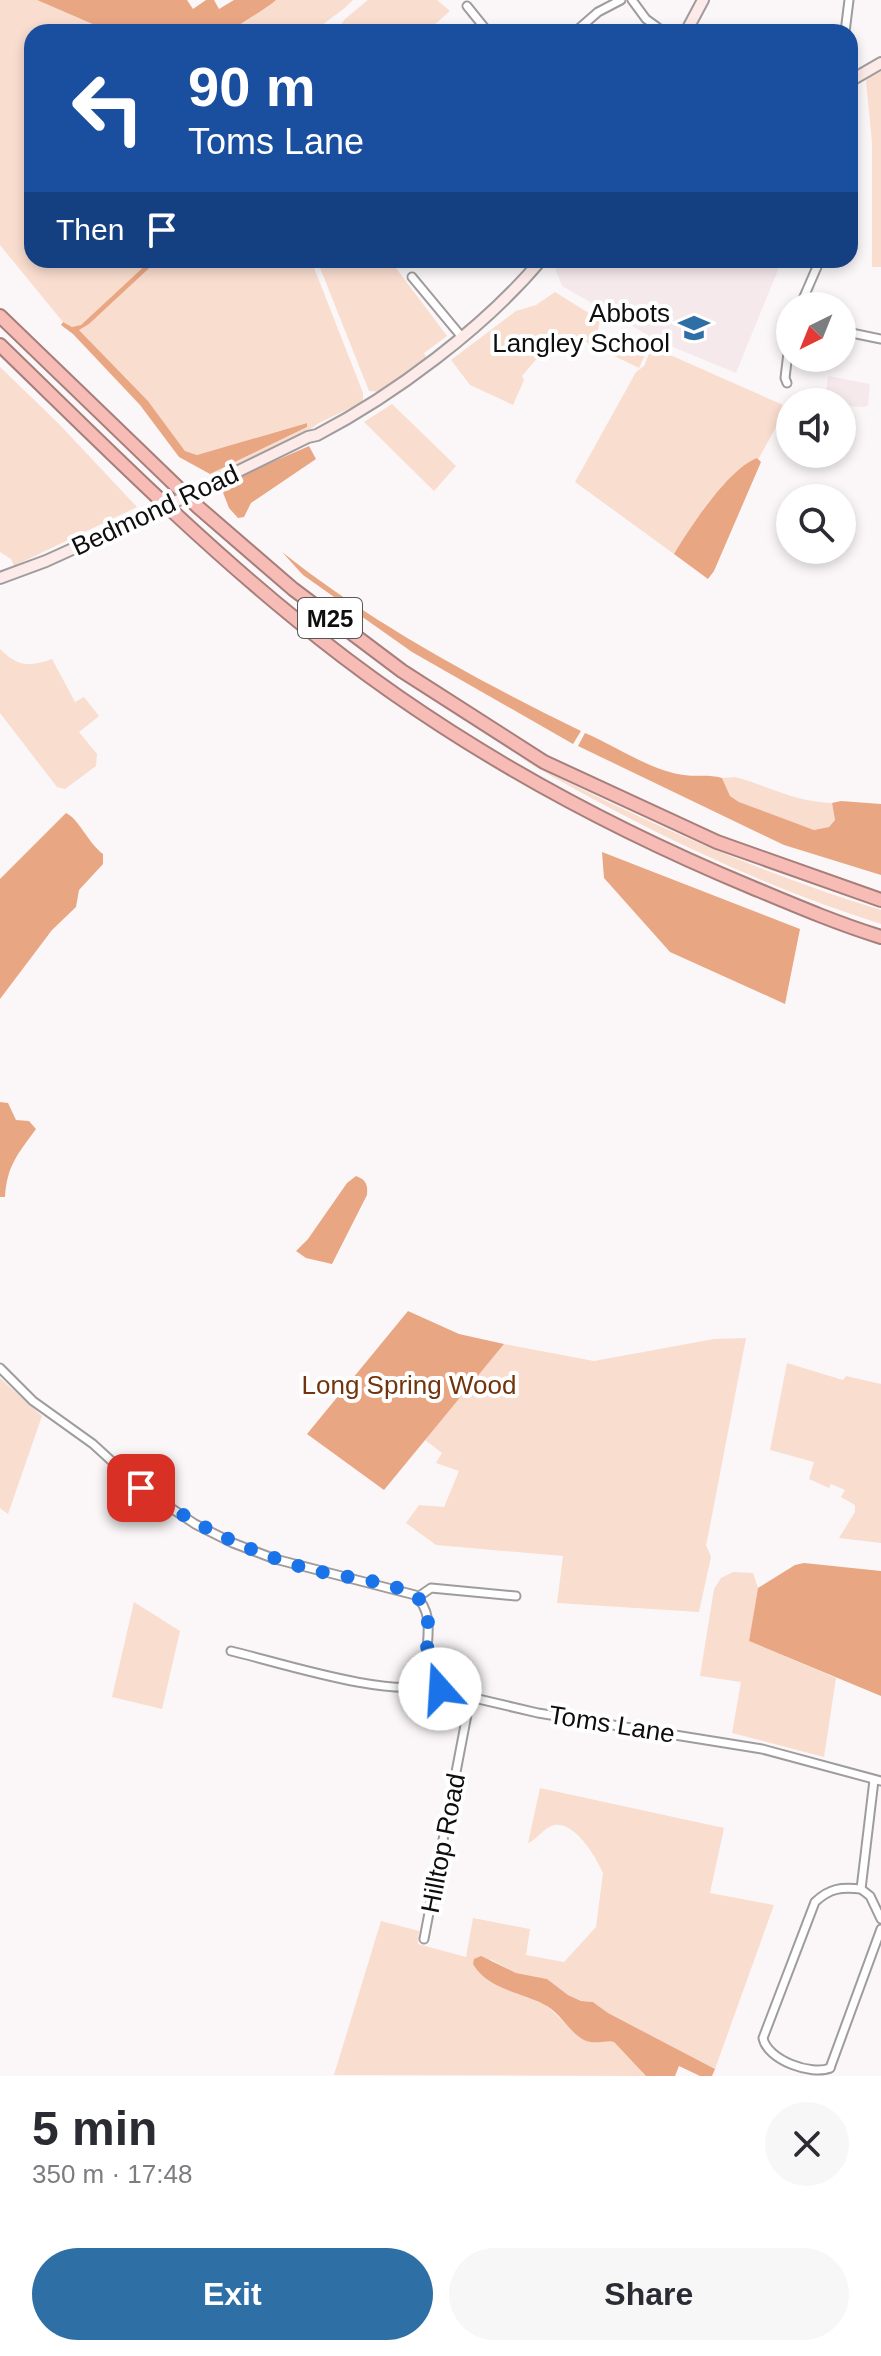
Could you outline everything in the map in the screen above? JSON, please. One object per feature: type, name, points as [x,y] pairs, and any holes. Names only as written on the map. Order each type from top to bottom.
[{"type":"highway","name":"M25","points":[[0,316],[210,517],[293,589],[413,679],[544,762],[717,842],[881,900]]},
{"type":"highway","name":"M25","points":[[0,345],[182,521],[298,622],[391,691],[530,780],[673,854],[840,924],[881,937]]},
{"type":"street","points":[[584,24],[598,12],[621,0]]},
{"type":"street","points":[[632,0],[653,24]]},
{"type":"street","points":[[690,24],[703,0]]},
{"type":"street","points":[[846,24],[849,0]]},
{"type":"street","points":[[467,6],[482,24]]},
{"type":"street","points":[[858,75],[881,63]]},
{"type":"street","name":"Bedmond Road","points":[[0,578],[46,561],[328,430],[414,374],[504,300],[534,268]]},
{"type":"street","points":[[806,292],[817,268]]},
{"type":"street","points":[[412,277],[461,336]]},
{"type":"street","points":[[856,334],[881,339]]},
{"type":"street","points":[[787,383],[788,372]]},
{"type":"street","points":[[0,1368],[33,1401],[93,1444],[141,1488],[195,1524],[275,1559],[418,1597],[425,1606],[429,1620],[426,1664],[432,1682],[420,1687],[386,1688],[231,1651]]},
{"type":"street","points":[[418,1597],[431,1588],[516,1596]]},
{"type":"street","name":"Toms Lane","points":[[432,1682],[444,1691],[470,1699],[762,1749],[878,1781]]},
{"type":"street","name":"Hilltop Road","points":[[424,1939],[470,1699]]},
{"type":"street","points":[[861,1889],[878,1781]]},
{"type":"street","points":[[881,1900],[861,1889],[843,1887],[826,1892],[815,1902],[763,2038],[768,2051],[780,2060],[819,2071],[830,2068],[881,1929]]},
{"type":"street","points":[[870,1896],[881,1919]]},
{"type":"street","points":[[830,2068],[837,2076]]},
{"type":"shaded area","points":[[0,0],[37,0],[92,24],[24,24],[24,268],[142,268],[81,325],[72,327],[63,322],[0,245]]},
{"type":"shaded area","points":[[276,0],[353,0],[324,24],[242,24]]},
{"type":"shaded area","points":[[368,0],[437,0],[450,11],[435,24],[342,24]]},
{"type":"shaded area","points":[[881,70],[881,267],[872,267],[872,143],[866,81],[872,73]]},
{"type":"shaded area","points":[[149,268],[314,268],[363,393],[363,402],[319,423],[302,435],[212,477],[210,474],[307,427],[306,423],[197,455],[185,451],[148,401],[78,329],[89,324]]},
{"type":"shaded area","points":[[320,268],[396,268],[447,336],[424,353],[427,359],[380,392],[369,391]]},
{"type":"shaded area","name":"Abbots Langley School","points":[[556,268],[779,268],[736,373],[658,341],[562,286]]},
{"type":"shaded area","points":[[555,292],[600,320],[596,339],[588,343],[566,334],[557,339],[522,376],[524,380],[513,405],[470,385],[451,360],[516,311],[536,305]]},
{"type":"shaded area","points":[[612,334],[647,350],[639,368],[604,351]]},
{"type":"shaded area","points":[[652,347],[776,402],[776,427],[759,458],[747,464],[722,486],[674,554],[575,482],[636,372],[644,366]]},
{"type":"shaded area","points":[[0,367],[137,507],[14,566],[11,559],[0,552]]},
{"type":"shaded area","points":[[828,376],[870,384],[868,405],[856,407],[856,388],[827,388]]},
{"type":"shaded area","points":[[392,404],[456,466],[434,491],[364,422]]},
{"type":"shaded area","points":[[0,649],[24,664],[52,659],[75,702],[84,697],[99,716],[79,732],[97,754],[96,766],[65,789],[57,787],[0,713]]},
{"type":"shaded area","points":[[517,756],[696,842],[881,910],[881,924],[786,890],[694,850],[604,805]]},
{"type":"shaded area","points":[[735,777],[793,797],[832,803],[835,820],[829,827],[814,830],[739,802],[730,796],[722,778]]},
{"type":"shaded area","points":[[746,1338],[706,1545],[711,1557],[699,1612],[557,1603],[563,1556],[436,1545],[406,1523],[419,1505],[444,1507],[459,1471],[436,1463],[442,1453],[425,1440],[504,1344],[594,1361],[714,1339]]},
{"type":"shaded area","points":[[787,1363],[843,1380],[846,1376],[881,1384],[881,1543],[839,1538],[855,1512],[855,1505],[841,1497],[845,1490],[831,1484],[829,1488],[809,1479],[814,1462],[770,1450]]},
{"type":"shaded area","points":[[0,1378],[42,1416],[8,1514],[0,1508]]},
{"type":"shaded area","points":[[733,1572],[753,1573],[758,1588],[749,1641],[836,1678],[824,1757],[732,1733],[741,1682],[700,1676],[714,1589],[721,1578]]},
{"type":"shaded area","points":[[134,1602],[180,1631],[162,1709],[112,1697]]},
{"type":"shaded area","points":[[540,1788],[724,1828],[710,1893],[774,1905],[715,2069],[608,2013],[593,2002],[568,1995],[547,1979],[516,1973],[490,1959],[503,1988],[546,2005],[573,2031],[599,2042],[614,2042],[646,2076],[334,2075],[381,1921],[419,1931],[418,1944],[466,1957],[473,1918],[530,1929],[526,1955],[564,1962],[596,1927],[603,1873],[584,1842],[570,1829],[554,1825],[528,1843]]},
{"type":"green space","points":[[37,0],[187,0],[193,9],[206,0],[214,0],[219,9],[234,0],[276,0],[242,24],[92,24]]},
{"type":"green space","points":[[142,268],[149,268],[79,330],[148,401],[185,451],[197,455],[307,423],[307,427],[210,474],[179,457],[140,405],[61,325],[63,322],[72,327],[81,325]]},
{"type":"green space","points":[[309,446],[316,459],[251,503],[244,517],[238,518],[229,508],[220,485]]},
{"type":"green space","points":[[757,458],[761,462],[708,579],[674,554],[722,486]]},
{"type":"green space","points":[[282,552],[389,627],[503,692],[581,731],[573,744],[412,652],[303,575]]},
{"type":"green space","points":[[585,733],[659,769],[684,775],[722,778],[730,796],[739,802],[814,830],[829,827],[835,820],[832,803],[881,804],[881,875],[784,845],[578,746]]},
{"type":"green space","points":[[66,813],[103,854],[103,864],[79,890],[76,907],[52,930],[0,999],[0,879]]},
{"type":"green space","points":[[602,852],[800,929],[785,1004],[670,952],[604,878]]},
{"type":"green space","points":[[0,1102],[8,1103],[16,1120],[29,1121],[36,1129],[11,1168],[5,1197],[0,1197]]},
{"type":"green space","points":[[356,1176],[366,1183],[367,1195],[332,1264],[306,1258],[296,1251],[347,1183]]},
{"type":"green space","name":"Long Spring Wood","points":[[408,1311],[459,1334],[504,1344],[384,1490],[307,1434]]},
{"type":"green space","points":[[804,1563],[881,1571],[881,1696],[749,1641],[758,1588],[795,1565]]},
{"type":"green space","points":[[481,1956],[516,1973],[547,1979],[568,1995],[593,2002],[608,2013],[715,2069],[712,2076],[700,2076],[679,2066],[675,2076],[646,2076],[614,2042],[584,2040],[547,2006],[488,1980],[473,1964],[474,1959]]},
{"type":"place","name":"Abbots Langley School","points":[[694,328]]},
{"type":"route","points":[[141,1488],[195,1524],[253,1551],[313,1570],[415,1595],[423,1602],[429,1615],[426,1664],[432,1682],[440,1689]]}]
